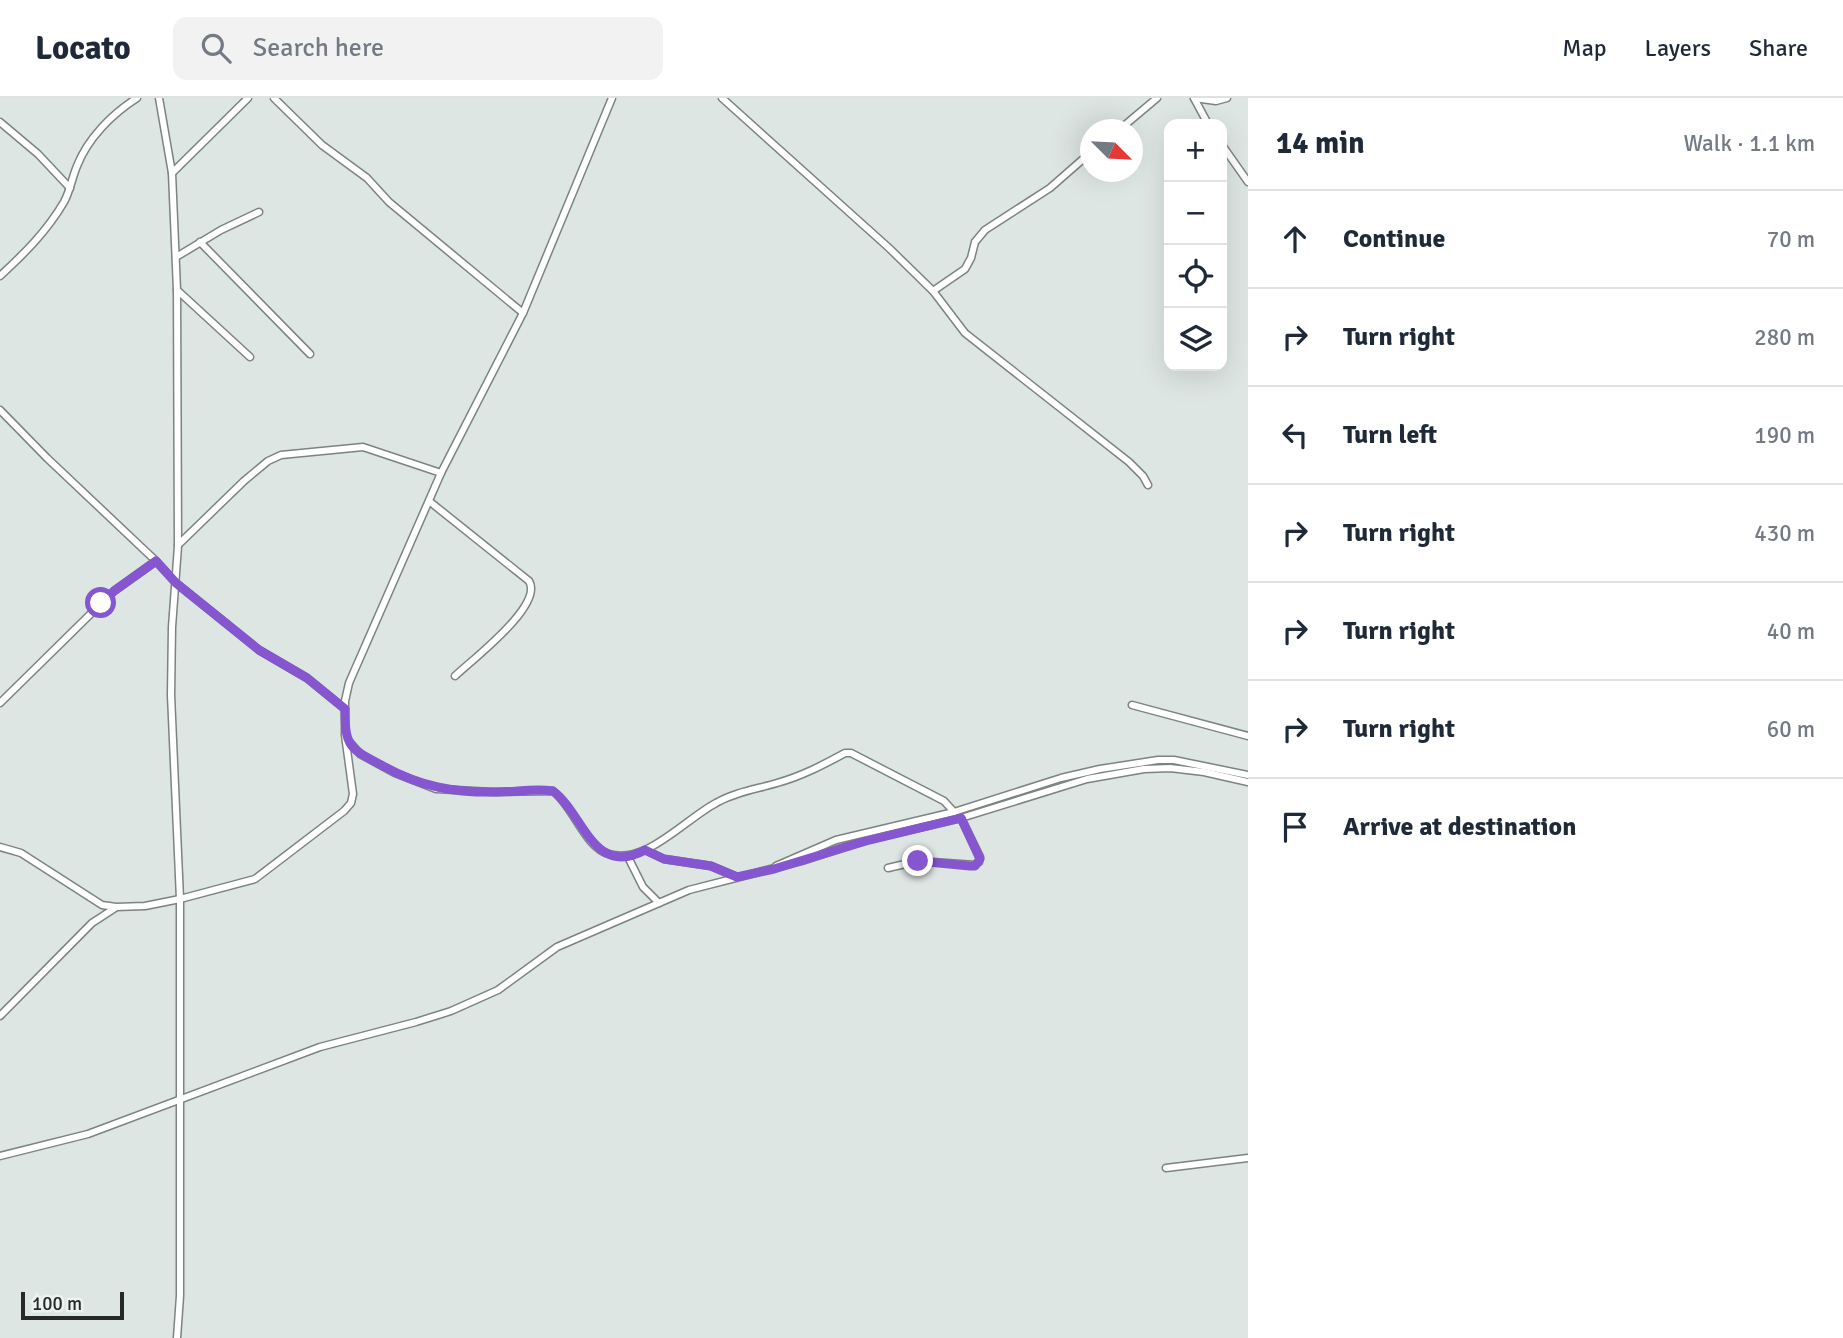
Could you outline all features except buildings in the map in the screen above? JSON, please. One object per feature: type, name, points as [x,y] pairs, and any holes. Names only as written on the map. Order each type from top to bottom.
[{"type":"street","points":[[0,275],[28,251],[46,230],[70,188],[86,149],[104,125],[137,98]]},
{"type":"street","points":[[159,98],[172,173],[177,290],[178,546],[172,627],[180,899],[181,1099],[177,1338]]},
{"type":"street","points":[[172,173],[248,98]]},
{"type":"street","points":[[274,98],[322,145],[367,178],[389,202],[523,313]]},
{"type":"street","points":[[0,847],[21,853],[102,905],[145,906],[255,879],[351,803],[354,794],[345,735],[349,683],[441,473],[523,313],[612,98]]},
{"type":"street","points":[[722,98],[889,248],[933,291],[965,333],[1129,462],[1149,485]]},
{"type":"street","points":[[1132,119],[1157,98]]},
{"type":"street","points":[[1194,98],[1216,101],[1227,98]]},
{"type":"street","points":[[1194,98],[1205,119]]},
{"type":"street","points":[[0,122],[38,154],[70,188]]},
{"type":"street","points":[[1227,152],[1248,182]]},
{"type":"street","points":[[933,291],[965,269],[975,242],[985,230],[1051,188],[1080,162]]},
{"type":"street","points":[[176,257],[259,212]]},
{"type":"street","points":[[200,242],[310,354]]},
{"type":"street","points":[[177,290],[250,357]]},
{"type":"street","points":[[0,410],[176,583],[259,650],[307,678],[345,709]]},
{"type":"street","points":[[178,546],[244,481],[268,461],[281,455],[363,447],[441,473]]},
{"type":"street","points":[[429,501],[528,580],[532,588],[531,597],[515,620],[455,676]]},
{"type":"street","points":[[0,703],[114,591],[156,561]]},
{"type":"street","points":[[1132,705],[1248,736]]},
{"type":"street","points":[[345,735],[360,754],[395,773],[436,789],[553,791],[564,801],[600,849],[609,855],[628,858],[645,850],[719,801],[813,770],[847,752],[944,801],[954,812]]},
{"type":"street","points":[[765,871],[836,840],[954,812],[1061,778],[1158,760],[1189,763],[1248,775]]},
{"type":"street","points":[[0,1156],[88,1134],[320,1047],[416,1022],[464,1006],[498,990],[557,947],[689,891],[866,841],[961,818],[1087,779],[1144,769],[1170,768],[1248,782]]},
{"type":"street","points":[[888,868],[918,861],[975,866],[980,857],[961,818]]},
{"type":"street","points":[[645,850],[664,859],[711,866],[737,877]]},
{"type":"street","points":[[628,858],[643,887],[659,903]]},
{"type":"street","points":[[0,1016],[83,931],[116,907]]},
{"type":"street","points":[[1167,1168],[1248,1157]]},
{"type":"route","points":[[101,603],[156,561],[176,583],[259,650],[307,678],[345,709],[345,735],[360,754],[395,773],[436,789],[553,791],[564,801],[592,843],[609,855],[628,858],[645,850],[664,859],[711,866],[737,877],[961,818],[980,857],[975,866],[918,861]]}]
